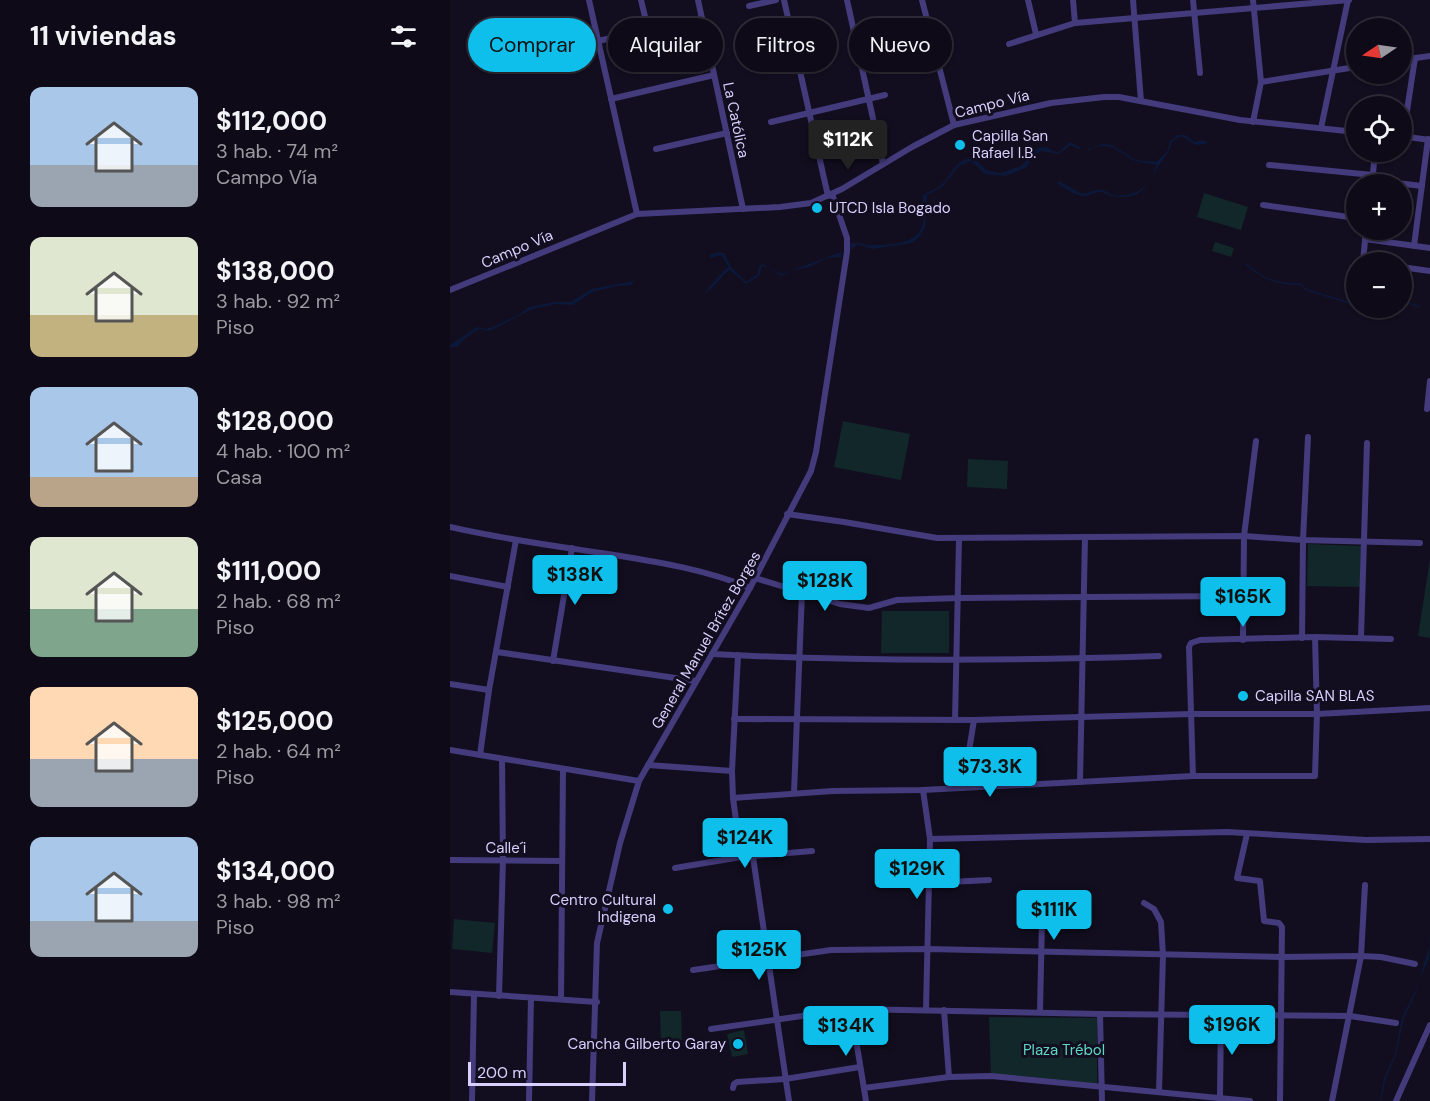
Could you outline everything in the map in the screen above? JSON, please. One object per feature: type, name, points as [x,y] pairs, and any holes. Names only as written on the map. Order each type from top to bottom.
[{"type":"street","points":[[589,0],[637,214]]},
{"type":"street","points":[[641,0],[645,18]]},
{"type":"street","name":"La Católica","points":[[698,0],[702,18]]},
{"type":"street","points":[[748,6],[776,0]]},
{"type":"street","name":"General Manuel Brítez Borges","points":[[592,1101],[597,1002],[595,959],[597,943],[620,843],[639,781],[750,588],[811,471],[816,453],[847,238],[830,195],[784,0]]},
{"type":"street","points":[[847,0],[883,164]]},
{"type":"street","points":[[922,0],[954,125]]},
{"type":"street","points":[[1028,0],[1036,34]]},
{"type":"street","points":[[1073,0],[1075,22]]},
{"type":"street","points":[[1133,0],[1142,101]]},
{"type":"street","points":[[1193,0],[1200,73]]},
{"type":"street","points":[[1252,0],[1261,81],[1253,122]]},
{"type":"street","points":[[1010,44],[1075,22],[1313,1],[1349,0],[1321,128]]},
{"type":"street","points":[[598,41],[608,39]]},
{"type":"street","points":[[1412,58],[1430,56]]},
{"type":"street","points":[[1409,96],[1415,58]]},
{"type":"street","points":[[1261,81],[1346,69]]},
{"type":"street","name":"La Católica","points":[[713,72],[743,209]]},
{"type":"street","points":[[611,99],[714,75]]},
{"type":"street","points":[[771,122],[885,95]]},
{"type":"street","name":"Campo Vía","points":[[450,291],[637,214],[802,205],[830,195],[954,125],[1042,105],[1119,97],[1253,122],[1346,131]]},
{"type":"street","points":[[656,149],[727,133]]},
{"type":"street","points":[[1412,137],[1429,140],[1414,246]]},
{"type":"street","points":[[1269,165],[1346,176]]},
{"type":"street","points":[[1412,185],[1422,186]]},
{"type":"street","points":[[1263,205],[1346,217]]},
{"type":"street","points":[[1372,240],[1430,248]]},
{"type":"street","points":[[1412,269],[1430,271]]},
{"type":"street","points":[[1427,410],[1430,381]]},
{"type":"street","points":[[1302,638],[1303,540],[1308,437]]},
{"type":"street","points":[[1243,640],[1244,536],[1256,441]]},
{"type":"street","points":[[1361,637],[1367,443]]},
{"type":"street","points":[[787,514],[937,538],[1244,536],[1420,543]]},
{"type":"street","points":[[450,527],[516,540],[681,565],[724,577],[750,588]]},
{"type":"street","points":[[1080,782],[1085,537]]},
{"type":"street","points":[[956,720],[959,539]]},
{"type":"street","points":[[480,755],[489,690],[516,540]]},
{"type":"street","points":[[553,661],[572,549]]},
{"type":"street","points":[[450,576],[508,587]]},
{"type":"street","points":[[755,578],[840,604],[869,608],[897,600],[959,598],[1244,596]]},
{"type":"street","points":[[794,793],[802,592]]},
{"type":"street","points":[[733,798],[794,793],[923,790],[1193,776],[1315,776],[1317,714],[1315,637]]},
{"type":"street","points":[[1193,776],[1189,647],[1191,643],[1200,640],[1315,637],[1391,639]]},
{"type":"street","points":[[496,652],[696,681]]},
{"type":"street","points":[[712,654],[801,659],[957,661],[1159,656]]},
{"type":"street","points":[[738,655],[732,771],[741,858]]},
{"type":"street","points":[[450,684],[489,690]]},
{"type":"street","points":[[734,719],[974,720],[1192,714],[1317,714],[1430,708]]},
{"type":"street","points":[[963,788],[974,720]]},
{"type":"street","points":[[450,750],[639,781]]},
{"type":"street","points":[[499,996],[503,860],[502,760]]},
{"type":"street","points":[[648,765],[732,771]]},
{"type":"street","points":[[561,999],[563,769]]},
{"type":"street","points":[[923,790],[930,838],[926,1009]]},
{"type":"street","points":[[930,838],[1168,833],[1366,840],[1430,839]]},
{"type":"street","points":[[1247,834],[1236,875],[1239,880],[1260,881],[1262,918],[1264,921],[1279,923],[1282,927],[1280,1101]]},
{"type":"street","points":[[675,868],[812,851]]},
{"type":"street","points":[[753,857],[789,1101]]},
{"type":"street","name":"Calle´i","points":[[450,860],[561,861]]},
{"type":"street","points":[[930,883],[989,880]]},
{"type":"street","points":[[1332,1101],[1361,956],[1365,885]]},
{"type":"street","points":[[1144,903],[1154,909],[1160,917],[1163,955],[1159,1092]]},
{"type":"street","points":[[1040,1012],[1042,919]]},
{"type":"street","points":[[693,970],[831,951],[928,949],[1282,957],[1361,956],[1415,963]]},
{"type":"street","points":[[450,992],[597,1002]]},
{"type":"street","points":[[472,1101],[474,994]]},
{"type":"street","points":[[529,1101],[531,998]]},
{"type":"street","points":[[851,1009],[866,1101]]},
{"type":"street","points":[[711,1029],[851,1009],[1100,1014],[1280,1014],[1350,1016],[1396,1023]]},
{"type":"street","points":[[944,1010],[949,1077]]},
{"type":"street","points":[[1100,1014],[1102,1101]]},
{"type":"street","points":[[1220,1098],[1221,1014]]},
{"type":"street","points":[[1396,1101],[1427,1039],[1430,1024]]},
{"type":"street","points":[[733,1088],[737,1082],[785,1079],[860,1067]]},
{"type":"street","points":[[864,1088],[949,1077],[991,1076],[1250,1101]]},
{"type":"green space","points":[[1204,193],[1248,207],[1241,230],[1197,217]]},
{"type":"green space","points":[[1215,242],[1234,248],[1231,257],[1212,251]]},
{"type":"green space","points":[[843,421],[910,434],[901,480],[834,467]]},
{"type":"green space","points":[[968,459],[1008,461],[1007,489],[967,487]]},
{"type":"green space","points":[[1308,544],[1361,546],[1360,587],[1307,586]]},
{"type":"green space","points":[[1430,559],[1430,638],[1418,636]]},
{"type":"green space","points":[[882,611],[949,611],[949,653],[881,653]]},
{"type":"green space","points":[[454,919],[495,923],[492,953],[452,949]]},
{"type":"green space","points":[[660,1011],[681,1011],[682,1042],[661,1043]]},
{"type":"green space","name":"Plaza Trébol","points":[[989,1017],[1097,1018],[1097,1085],[991,1076]]},
{"type":"green space","name":"Cancha Gilberto Garay","points":[[744,1030],[748,1054],[732,1057],[727,1034]]},
{"type":"water","points":[[1178,135],[1185,135],[1194,142],[1203,140],[1209,143],[1197,145],[1179,137],[1171,143],[1168,153],[1153,175],[1157,165],[1135,161],[1112,147],[1101,146],[1092,149],[1102,144],[1112,145],[1136,160],[1156,162],[1167,152],[1170,141]]},
{"type":"water","points":[[1070,142],[1082,148],[1078,149],[1071,145],[1059,154],[1041,151],[1032,157],[1027,167],[1006,176],[985,174],[971,161],[959,166],[942,187],[927,195],[925,227],[912,243],[872,249],[858,244],[851,250],[850,244],[853,243],[890,244],[913,237],[922,225],[923,196],[940,186],[962,161],[974,158],[986,170],[1000,173],[1021,166],[1038,148],[1047,147],[1059,152]]},
{"type":"water","points":[[1059,181],[1082,194],[1098,190],[1114,195],[1126,195],[1141,190],[1148,183],[1141,191],[1136,195],[1122,197],[1112,196],[1103,192],[1082,196],[1057,183]]},
{"type":"water","points":[[718,252],[724,253],[732,268],[746,282],[757,275],[762,264],[770,268],[762,266],[759,276],[746,284],[730,270],[705,293],[729,267],[721,255],[710,258],[710,255]]},
{"type":"water","points":[[841,252],[841,257],[827,258],[809,267],[793,270],[781,276],[770,268],[782,274]]},
{"type":"water","points":[[634,281],[632,285],[592,292],[573,305],[556,304],[532,309],[490,331],[479,329],[457,347],[450,347],[477,327],[485,329],[493,327],[529,307],[555,302],[571,302],[591,289]]},
{"type":"water","points":[[1430,931],[1429,959],[1419,980],[1429,947]]},
{"type":"water","points":[[1418,984],[1404,1018],[1396,1054],[1380,1101],[1384,1078],[1395,1054],[1402,1017]]},
{"type":"waterway","points":[[1246,264],[1271,280],[1300,284],[1307,290],[1346,302]]},
{"type":"waterway","points":[[1412,304],[1419,307]]},
{"type":"place","name":"Capilla San Rafael I.B.","points":[[960,145]]},
{"type":"place","name":"UTCD Isla Bogado","points":[[817,208]]},
{"type":"place","name":"Capilla SAN BLAS","points":[[1243,696]]},
{"type":"place","name":"Centro Cultural Indigena","points":[[668,909]]},
{"type":"place","name":"Cancha Gilberto Garay","points":[[738,1044]]}]
